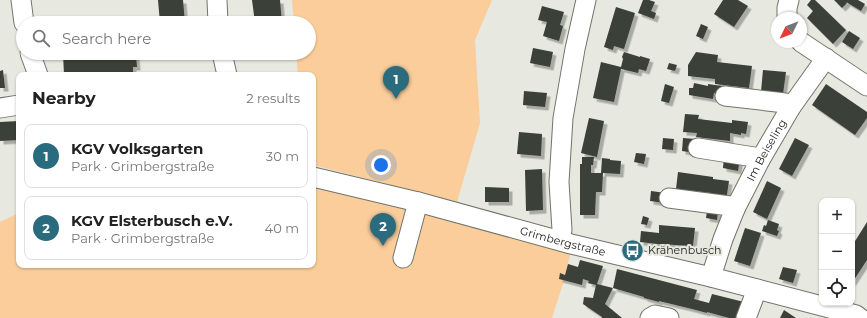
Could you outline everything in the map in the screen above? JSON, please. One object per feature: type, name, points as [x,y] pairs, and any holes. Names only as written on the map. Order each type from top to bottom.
[{"type":"street","points":[[21,0],[23,16]]},
{"type":"street","points":[[217,0],[218,16]]},
{"type":"street","points":[[559,240],[562,230],[559,182],[563,118],[575,49],[586,0]]},
{"type":"street","points":[[787,12],[789,0]]},
{"type":"street","points":[[807,46],[867,86]]},
{"type":"street","name":"Im Beiseling","points":[[711,277],[713,267],[735,209],[760,160],[791,107],[826,58]]},
{"type":"street","points":[[33,60],[37,72]]},
{"type":"street","points":[[224,60],[226,72]]},
{"type":"street","points":[[724,96],[785,103],[791,107]]},
{"type":"street","points":[[0,108],[16,105]]},
{"type":"street","points":[[698,148],[754,157],[760,160]]},
{"type":"street","name":"Grimbergstraße","points":[[316,178],[418,202],[559,240],[711,277],[860,318]]},
{"type":"street","points":[[669,198],[730,206],[735,209]]},
{"type":"street","points":[[403,258],[418,202]]},
{"type":"street","points":[[746,318],[757,289]]},
{"type":"street","points":[[650,318],[655,315],[669,318]]},
{"type":"shaded area","points":[[292,0],[492,0],[475,40],[480,123],[457,202],[316,166],[316,72],[298,72],[297,60],[316,60],[316,16],[293,16]]},
{"type":"shaded area","points":[[316,185],[571,252],[552,318],[0,318],[0,222],[16,214],[16,268],[316,268]]},
{"type":"building","points":[[158,0],[183,0],[184,16],[159,16]]},
{"type":"building","points":[[252,0],[280,0],[281,16],[254,16]]},
{"type":"building","points":[[643,0],[655,2],[651,11],[656,13],[654,19],[638,13]]},
{"type":"building","points":[[723,0],[738,0],[748,6],[734,27],[714,14]]},
{"type":"building","points":[[811,0],[815,0],[846,30],[833,44],[807,18],[813,11],[807,5]]},
{"type":"building","points":[[834,0],[858,0],[865,4],[861,11],[846,2],[847,3],[842,8]]},
{"type":"building","points":[[542,6],[564,12],[560,25],[563,26],[559,41],[543,36],[547,22],[538,20]]},
{"type":"building","points":[[616,7],[635,13],[624,49],[614,46],[613,50],[604,47]]},
{"type":"building","points":[[701,24],[708,27],[703,39],[696,36]]},
{"type":"building","points":[[849,31],[860,38],[853,49],[842,42]]},
{"type":"building","points":[[533,48],[553,52],[550,67],[530,63]]},
{"type":"building","points":[[624,52],[650,59],[646,71],[639,69],[638,73],[621,69],[614,102],[593,98],[601,62],[621,67]]},
{"type":"building","points":[[696,52],[718,55],[717,62],[752,66],[749,88],[715,84],[715,79],[688,76],[688,65]]},
{"type":"building","points":[[63,60],[136,60],[137,67],[133,67],[133,72],[64,72]]},
{"type":"building","points":[[669,63],[677,65],[675,71],[667,69]]},
{"type":"building","points":[[3,70],[5,88],[0,88],[0,71]]},
{"type":"building","points":[[763,70],[786,72],[783,94],[761,91]]},
{"type":"building","points":[[694,83],[708,86],[708,84],[722,86],[721,94],[714,93],[713,99],[689,95],[689,88],[693,88]]},
{"type":"building","points":[[665,84],[674,87],[669,103],[661,101]]},
{"type":"building","points":[[826,84],[867,112],[867,118],[855,135],[812,105]]},
{"type":"building","points":[[524,91],[547,93],[545,107],[523,105]]},
{"type":"building","points":[[685,114],[699,115],[698,119],[732,123],[732,120],[748,122],[746,134],[741,133],[741,135],[730,133],[730,141],[696,137],[697,133],[683,132]]},
{"type":"building","points":[[589,118],[604,121],[597,157],[581,153]]},
{"type":"building","points":[[16,121],[16,140],[0,141],[0,122]]},
{"type":"building","points":[[519,132],[542,134],[541,156],[517,154]]},
{"type":"building","points":[[663,138],[674,139],[673,150],[662,149]]},
{"type":"building","points":[[683,138],[696,139],[695,153],[682,151]]},
{"type":"building","points":[[795,138],[809,145],[792,176],[779,169]]},
{"type":"building","points":[[636,153],[646,154],[644,164],[634,162]]},
{"type":"building","points":[[582,157],[594,157],[593,165],[591,165],[591,173],[601,173],[602,158],[621,161],[620,174],[603,173],[602,192],[596,192],[595,215],[580,215],[580,164],[582,164]]},
{"type":"building","points":[[724,157],[740,158],[738,171],[723,168]]},
{"type":"building","points":[[542,169],[543,210],[526,211],[525,170]]},
{"type":"building","points":[[678,172],[729,181],[726,201],[710,199],[711,193],[676,189]]},
{"type":"building","points":[[767,181],[781,188],[767,219],[753,212]]},
{"type":"building","points":[[485,187],[509,188],[509,202],[485,202]]},
{"type":"building","points":[[651,191],[666,193],[665,203],[650,201]]},
{"type":"building","points":[[707,211],[718,212],[717,220],[706,218]]},
{"type":"building","points":[[643,216],[649,218],[647,225],[641,224]]},
{"type":"building","points":[[768,220],[779,224],[777,236],[762,231]]},
{"type":"building","points":[[867,222],[867,260],[855,278],[855,270],[855,241]]},
{"type":"building","points":[[659,225],[695,228],[693,246],[640,242],[641,231],[659,233]]},
{"type":"building","points":[[745,228],[761,233],[750,266],[734,261]]},
{"type":"building","points":[[580,260],[603,266],[597,284],[613,288],[605,304],[622,318],[602,318],[583,304],[584,297],[593,298],[596,285],[588,283],[589,281],[583,279],[582,285],[559,279],[560,273],[565,275],[568,264],[578,267]]},
{"type":"building","points":[[783,267],[797,270],[793,283],[779,279]]},
{"type":"building","points":[[617,269],[697,290],[694,299],[709,303],[712,294],[744,302],[740,318],[729,318],[659,302],[613,288]]},
{"type":"building","points":[[784,310],[796,318],[780,318]]},
{"type":"place","name":"KGV Volksgarten","points":[[396,99]]},
{"type":"place","name":"KGV Elsterbusch e.V.","points":[[383,246]]},
{"type":"place","name":"Krähenbusch","points":[[632,250]]}]
